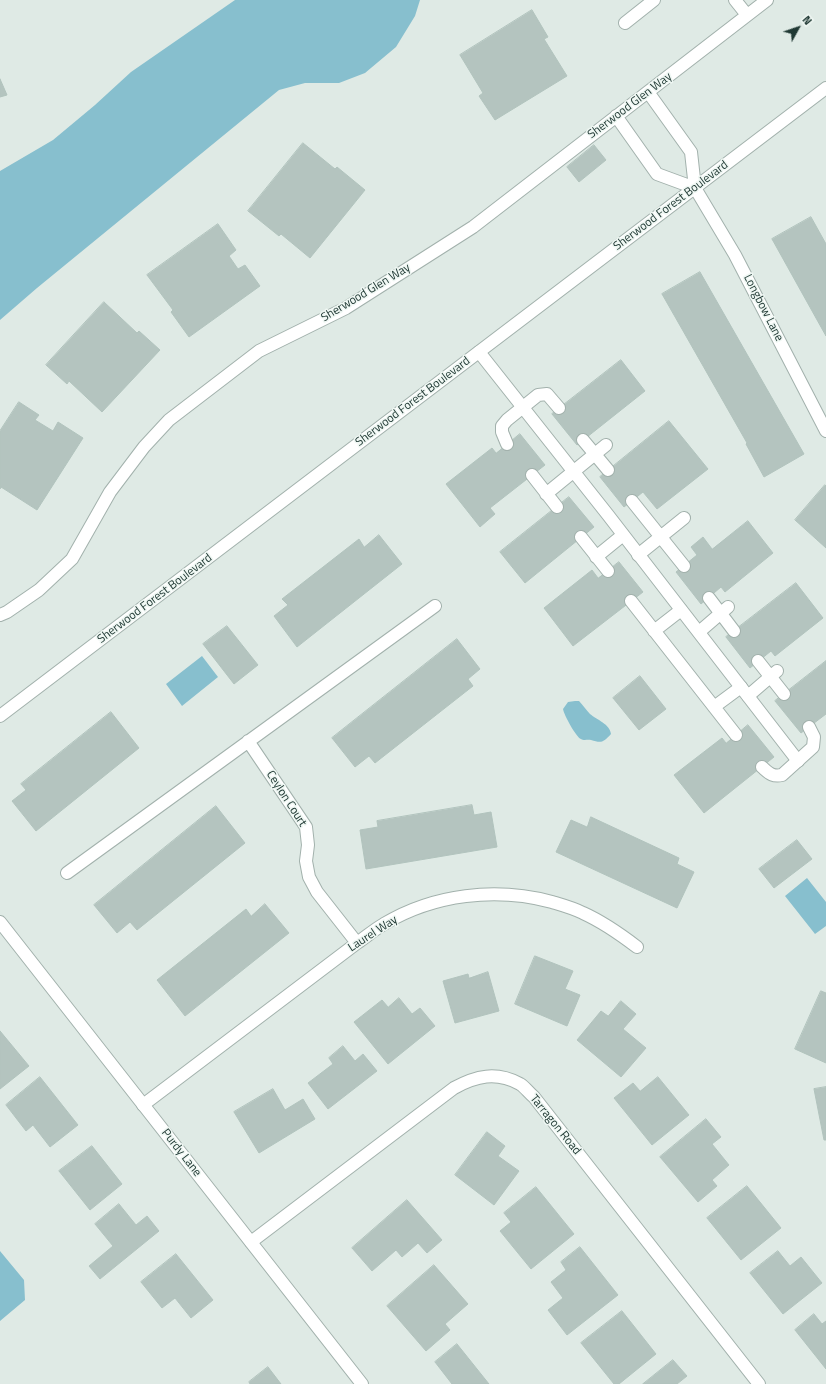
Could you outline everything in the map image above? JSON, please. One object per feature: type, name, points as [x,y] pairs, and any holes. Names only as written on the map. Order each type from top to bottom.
[{"type":"street","points":[[625,23],[654,0]]},
{"type":"street","points":[[735,0],[747,15]]},
{"type":"street","name":"Sherwood Glen Way","points":[[0,615],[7,612],[39,590],[72,559],[110,492],[144,447],[169,420],[259,351],[346,308],[473,227],[767,0]]},
{"type":"street","name":"Sherwood Forest Boulevard","points":[[0,716],[826,88]]},
{"type":"street","points":[[616,116],[657,174],[695,188],[691,152],[648,92]]},
{"type":"street","name":"Longbow Lane","points":[[695,188],[736,255],[826,431]]},
{"type":"street","points":[[479,352],[699,632],[798,761]]},
{"type":"street","points":[[507,444],[502,432],[502,426],[507,420],[538,395],[547,394],[559,408]]},
{"type":"street","points":[[583,440],[608,470]]},
{"type":"street","points":[[546,494],[606,445]]},
{"type":"street","points":[[532,475],[557,507]]},
{"type":"street","points":[[632,501],[684,566]]},
{"type":"street","points":[[638,555],[684,518]]},
{"type":"street","points":[[596,557],[622,535]]},
{"type":"street","points":[[581,537],[608,571]]},
{"type":"street","points":[[709,598],[725,610],[734,631]]},
{"type":"street","points":[[631,601],[736,735]]},
{"type":"street","points":[[67,874],[435,606]]},
{"type":"street","points":[[654,631],[681,610]]},
{"type":"street","points":[[699,632],[725,610]]},
{"type":"street","points":[[758,661],[774,674],[784,694]]},
{"type":"street","points":[[714,707],[744,692],[774,674]]},
{"type":"street","points":[[762,768],[770,774],[776,776],[782,775],[813,747],[814,737],[809,727]]},
{"type":"street","name":"Ceylon Court","points":[[248,741],[306,827],[308,844],[306,861],[309,877],[317,892],[357,943]]},
{"type":"street","name":"Laurel Way","points":[[143,1105],[357,943],[384,924],[415,909],[448,899],[465,896],[499,894],[534,897],[583,912],[613,929],[637,947]]},
{"type":"street","name":"Purdy Lane","points":[[0,922],[362,1384]]},
{"type":"street","name":"Tarragon Road","points":[[251,1242],[454,1088],[469,1080],[487,1076],[504,1078],[520,1085],[534,1097],[759,1384]]},
{"type":"water","points":[[235,0],[420,0],[415,16],[396,47],[365,73],[339,83],[305,83],[279,90],[0,320],[0,171],[53,140],[95,105],[131,72]]},
{"type":"water","points":[[202,656],[218,677],[182,706],[166,684]]},
{"type":"water","points":[[579,701],[590,714],[603,722],[608,728],[611,734],[604,741],[583,740],[576,734],[563,709],[568,702]]},
{"type":"water","points":[[807,878],[826,902],[826,926],[815,934],[785,896]]},
{"type":"water","points":[[0,1251],[24,1280],[25,1300],[0,1321]]},
{"type":"building","points":[[532,10],[548,37],[544,39],[567,76],[495,120],[479,96],[483,93],[460,55]]},
{"type":"building","points":[[0,79],[7,95],[0,97]]},
{"type":"building","points":[[303,143],[335,169],[337,167],[365,190],[310,258],[281,234],[279,236],[248,211]]},
{"type":"building","points":[[594,145],[606,160],[579,182],[567,167]]},
{"type":"building","points":[[811,217],[826,244],[826,336],[772,239]]},
{"type":"building","points":[[218,224],[236,250],[229,256],[238,269],[245,265],[260,286],[189,337],[171,312],[173,310],[147,275]]},
{"type":"building","points":[[700,272],[804,454],[764,477],[746,444],[747,443],[662,294]]},
{"type":"building","points":[[104,302],[137,333],[139,331],[160,350],[102,412],[69,381],[67,384],[46,365]]},
{"type":"building","points":[[621,360],[645,391],[577,445],[552,414]]},
{"type":"building","points":[[19,402],[39,415],[35,420],[53,431],[58,422],[83,438],[37,510],[1,487],[0,489],[0,431]]},
{"type":"building","points":[[669,421],[708,469],[657,509],[643,492],[624,507],[600,477]]},
{"type":"building","points":[[520,434],[545,465],[490,508],[495,514],[480,527],[446,484],[492,448],[496,453]]},
{"type":"building","points":[[825,485],[826,486],[826,548],[795,520]]},
{"type":"building","points":[[569,497],[594,527],[525,583],[500,552]]},
{"type":"building","points":[[748,521],[773,553],[725,592],[721,587],[701,604],[676,572],[697,555],[691,547],[703,537],[712,549]]},
{"type":"building","points":[[379,535],[402,564],[297,647],[274,616],[288,605],[282,599],[359,539],[364,547]]},
{"type":"building","points":[[619,562],[643,592],[573,646],[544,608],[592,570],[598,578]]},
{"type":"building","points":[[796,583],[823,618],[775,656],[771,651],[750,668],[726,637]]},
{"type":"building","points":[[227,626],[258,665],[234,684],[203,644]]},
{"type":"building","points":[[457,639],[480,669],[468,679],[473,686],[375,763],[369,756],[355,767],[332,738]]},
{"type":"building","points":[[826,661],[826,714],[801,733],[775,701]]},
{"type":"building","points":[[640,676],[666,709],[639,730],[613,698]]},
{"type":"building","points":[[111,712],[139,748],[36,831],[12,801],[26,790],[21,784]]},
{"type":"building","points":[[748,725],[774,757],[704,813],[674,775],[722,738],[726,743]]},
{"type":"building","points":[[472,805],[474,815],[491,812],[497,847],[366,869],[360,830],[378,827],[377,821]]},
{"type":"building","points":[[216,806],[245,843],[137,930],[130,922],[117,933],[94,905]]},
{"type":"building","points":[[591,817],[679,858],[677,864],[694,872],[677,908],[556,852],[571,820],[587,827]]},
{"type":"building","points":[[797,840],[812,859],[774,888],[759,869]]},
{"type":"building","points":[[265,904],[289,933],[185,1016],[157,980],[246,909],[251,916]]},
{"type":"building","points":[[535,956],[573,971],[565,989],[580,995],[567,1026],[515,1004]]},
{"type":"building","points":[[488,972],[499,1011],[455,1023],[443,981],[468,974],[469,978]]},
{"type":"building","points":[[821,991],[826,993],[826,1063],[795,1049]]},
{"type":"building","points":[[399,998],[412,1014],[420,1008],[435,1026],[388,1064],[354,1022],[382,1000],[388,1007]]},
{"type":"building","points":[[621,1001],[636,1014],[623,1029],[646,1048],[621,1077],[577,1040],[601,1011],[608,1016]]},
{"type":"building","points":[[0,1031],[29,1066],[0,1089]]},
{"type":"building","points":[[343,1046],[355,1061],[363,1054],[377,1071],[328,1109],[308,1083],[333,1064],[329,1058]]},
{"type":"building","points":[[40,1077],[78,1125],[50,1147],[33,1125],[26,1131],[6,1105]]},
{"type":"building","points":[[658,1077],[689,1115],[652,1145],[614,1098],[633,1083],[640,1091]]},
{"type":"building","points":[[826,1087],[826,1140],[824,1140],[814,1089]]},
{"type":"building","points":[[273,1089],[285,1110],[303,1099],[315,1119],[259,1153],[234,1112]]},
{"type":"building","points":[[706,1119],[721,1137],[712,1144],[729,1165],[712,1180],[717,1186],[698,1202],[660,1157]]},
{"type":"building","points":[[487,1132],[505,1146],[498,1156],[519,1171],[494,1205],[455,1175]]},
{"type":"building","points":[[92,1146],[122,1184],[90,1210],[59,1171]]},
{"type":"building","points":[[747,1186],[781,1228],[741,1260],[707,1218]]},
{"type":"building","points":[[536,1187],[574,1234],[531,1269],[500,1231],[511,1222],[504,1213]]},
{"type":"building","points":[[407,1200],[442,1240],[427,1253],[418,1243],[402,1257],[396,1250],[372,1271],[352,1248]]},
{"type":"building","points":[[119,1204],[136,1225],[147,1216],[159,1231],[100,1279],[89,1266],[113,1246],[95,1224]]},
{"type":"building","points":[[580,1247],[618,1295],[567,1335],[548,1310],[563,1298],[551,1282],[566,1270],[561,1262]]},
{"type":"building","points":[[778,1251],[790,1266],[801,1257],[822,1283],[783,1314],[750,1273]]},
{"type":"building","points":[[176,1254],[213,1300],[191,1318],[175,1298],[162,1308],[141,1282]]},
{"type":"building","points":[[434,1265],[468,1304],[445,1324],[450,1330],[426,1351],[387,1306]]},
{"type":"building","points":[[622,1311],[656,1354],[619,1384],[614,1384],[581,1343]]},
{"type":"building","points":[[814,1314],[822,1324],[826,1321],[826,1369],[795,1330]]},
{"type":"building","points":[[457,1344],[489,1384],[452,1384],[435,1362]]},
{"type":"building","points":[[673,1360],[687,1376],[677,1384],[643,1384]]},
{"type":"building","points":[[268,1367],[281,1384],[250,1384],[249,1382]]}]
